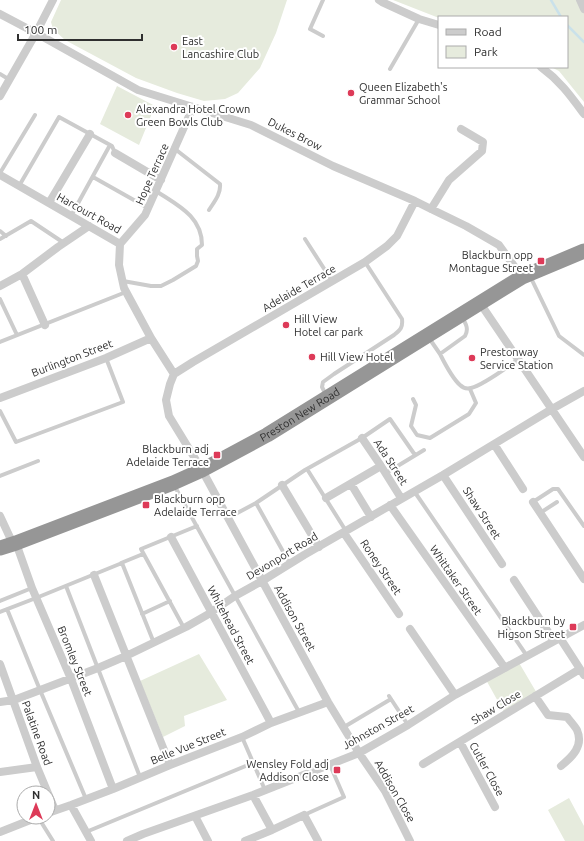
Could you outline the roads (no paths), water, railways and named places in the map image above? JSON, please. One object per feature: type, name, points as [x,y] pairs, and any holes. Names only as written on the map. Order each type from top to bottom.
[{"type":"highway","name":"Preston New Road","points":[[10,545],[173,483],[202,470],[267,435],[525,276],[584,250]]},
{"type":"street","points":[[0,96],[53,0]]},
{"type":"street","points":[[379,0],[419,19],[438,25]]},
{"type":"street","points":[[580,0],[584,9]]},
{"type":"street","name":"Dukes Brow","points":[[0,14],[138,90],[251,124],[334,166],[416,200],[466,226],[499,246],[525,276]]},
{"type":"street","points":[[542,68],[566,89],[584,114]]},
{"type":"street","name":"Hope Terrace","points":[[120,244],[145,215],[193,107]]},
{"type":"street","points":[[431,209],[450,180],[482,151],[483,142],[461,129]]},
{"type":"street","points":[[48,203],[90,134]]},
{"type":"street","points":[[115,153],[161,180]]},
{"type":"street","name":"Harcourt Road","points":[[0,174],[120,244],[119,265],[124,288],[151,338]]},
{"type":"street","name":"Adelaide Terrace","points":[[174,374],[365,262],[387,246],[397,236],[416,200]]},
{"type":"street","points":[[0,286],[22,274],[89,226]]},
{"type":"street","points":[[22,274],[45,325]]},
{"type":"street","points":[[480,303],[584,456]]},
{"type":"street","points":[[151,338],[174,374],[166,400],[169,416],[202,470]]},
{"type":"street","name":"Burlington Street","points":[[0,398],[106,358],[151,338]]},
{"type":"street","name":"Devonport Road","points":[[0,702],[14,700],[98,668],[184,628],[212,612],[235,596],[443,475],[552,409],[584,392]]},
{"type":"street","name":"Ada Street","points":[[362,438],[402,498]]},
{"type":"street","points":[[494,444],[523,489]]},
{"type":"street","points":[[326,498],[381,466]]},
{"type":"street","name":"Addison Street","points":[[202,470],[328,702],[360,753]]},
{"type":"street","name":"Shaw Street","points":[[443,475],[502,564]]},
{"type":"street","points":[[351,484],[371,517]]},
{"type":"street","points":[[282,485],[319,547]]},
{"type":"street","points":[[533,502],[584,579]]},
{"type":"street","name":"Whittaker Street","points":[[390,505],[505,668]]},
{"type":"street","name":"Bromley Street","points":[[0,516],[10,545],[32,588],[71,678],[113,789]]},
{"type":"street","name":"Roney Street","points":[[345,532],[399,614]]},
{"type":"street","name":"Whitehead Street","points":[[171,537],[271,724]]},
{"type":"street","points":[[94,574],[170,765]]},
{"type":"street","points":[[514,580],[582,672]]},
{"type":"street","name":"Johnston Street","points":[[127,841],[145,838],[195,816],[360,753],[455,695],[584,625]]},
{"type":"street","points":[[410,629],[455,695]]},
{"type":"street","name":"Palatine Road","points":[[0,664],[3,677],[14,700],[43,785]]},
{"type":"street","name":"Shaw Close","points":[[423,764],[535,696],[582,672]]},
{"type":"street","points":[[535,696],[548,715],[567,717],[577,730],[581,741],[575,754],[561,766]]},
{"type":"street","name":"Belle Vue Street","points":[[56,810],[113,789],[328,702]]},
{"type":"street","name":"Cutler Close","points":[[460,742],[495,807]]},
{"type":"street","name":"Addison Close","points":[[360,753],[385,791],[410,841]]},
{"type":"street","points":[[0,772],[37,767]]},
{"type":"street","points":[[253,795],[272,830]]},
{"type":"street","points":[[71,805],[91,841]]},
{"type":"street","points":[[195,816],[208,841]]},
{"type":"street","points":[[245,841],[304,816],[318,841]]},
{"type":"street","points":[[0,832],[18,825]]},
{"type":"lane","points":[[323,0],[310,28],[323,36]]},
{"type":"lane","points":[[390,68],[419,19]]},
{"type":"lane","points":[[0,74],[10,80]]},
{"type":"lane","points":[[0,174],[35,115]]},
{"type":"lane","points":[[19,186],[59,117],[112,146],[115,153]]},
{"type":"lane","points":[[71,216],[110,145]]},
{"type":"lane","points":[[175,149],[220,184],[221,187],[219,193],[209,210]]},
{"type":"lane","points":[[93,177],[148,208]]},
{"type":"lane","points":[[123,281],[151,286],[160,286],[196,266],[198,261],[196,249],[202,245],[202,239],[197,225],[188,213],[156,191]]},
{"type":"lane","points":[[0,239],[31,221],[64,243]]},
{"type":"lane","points":[[0,231],[6,236]]},
{"type":"lane","points":[[305,239],[332,281]]},
{"type":"lane","points":[[328,398],[322,387],[323,382],[394,335],[402,328],[402,319],[365,262]]},
{"type":"lane","points":[[525,276],[559,336],[584,355]]},
{"type":"lane","points":[[0,342],[126,292]]},
{"type":"lane","points":[[0,299],[17,335]]},
{"type":"lane","points":[[440,354],[465,336],[467,327],[461,315]]},
{"type":"lane","points":[[428,336],[452,375],[460,386],[465,388],[470,389],[482,384],[519,359]]},
{"type":"lane","points":[[0,411],[16,442],[123,402],[106,358]]},
{"type":"lane","points":[[413,399],[416,405],[411,426],[417,435],[430,438],[469,414],[476,403],[470,389]]},
{"type":"lane","points":[[228,518],[256,503],[307,469],[362,438],[390,419],[415,455]]},
{"type":"lane","points":[[386,473],[424,450]]},
{"type":"lane","points":[[0,476],[38,461]]},
{"type":"lane","points":[[307,469],[326,498],[345,532]]},
{"type":"lane","points":[[173,483],[299,713]]},
{"type":"lane","points":[[533,502],[553,489],[558,489],[584,526]]},
{"type":"lane","points":[[414,491],[527,656]]},
{"type":"lane","points":[[540,513],[558,502]]},
{"type":"lane","points":[[256,503],[290,564]]},
{"type":"lane","points":[[184,628],[141,549],[197,526]]},
{"type":"lane","points":[[0,612],[143,554]]},
{"type":"lane","points":[[121,563],[154,642]]},
{"type":"lane","points":[[66,586],[140,777]]},
{"type":"lane","points":[[0,601],[32,588]]},
{"type":"lane","points":[[142,614],[170,601]]},
{"type":"lane","points":[[8,609],[40,690],[87,799]]},
{"type":"lane","points":[[344,727],[390,697],[408,725]]},
{"type":"lane","points":[[242,737],[264,790]]},
{"type":"lane","points":[[86,832],[253,763]]},
{"type":"lane","points":[[304,816],[344,797],[330,764]]},
{"type":"lane","points":[[43,825],[53,841]]},
{"type":"waterway","points":[[551,0],[560,16]]},
{"type":"waterway","points":[[568,26],[584,42]]},
{"type":"place","name":"East Lancashire Club","points":[[174,47]]},
{"type":"place","name":"Queen Elizabeth's Grammar School","points":[[351,93]]},
{"type":"place","name":"Alexandra Hotel Crown Green Bowls Club","points":[[128,115]]},
{"type":"place","name":"Blackburn opp Montague Street","points":[[541,261]]},
{"type":"place","name":"Hill View Hotel car park","points":[[286,325]]},
{"type":"place","name":"Hill View Hotel","points":[[312,357]]},
{"type":"place","name":"Prestonway Service Station","points":[[472,358]]},
{"type":"place","name":"Blackburn adj Adelaide Terrace","points":[[217,455]]},
{"type":"place","name":"Blackburn opp Adelaide Terrace","points":[[146,505]]},
{"type":"place","name":"Blackburn by Higson Street","points":[[573,627]]},
{"type":"place","name":"Wensley Fold adj Addison Close","points":[[337,770]]}]
